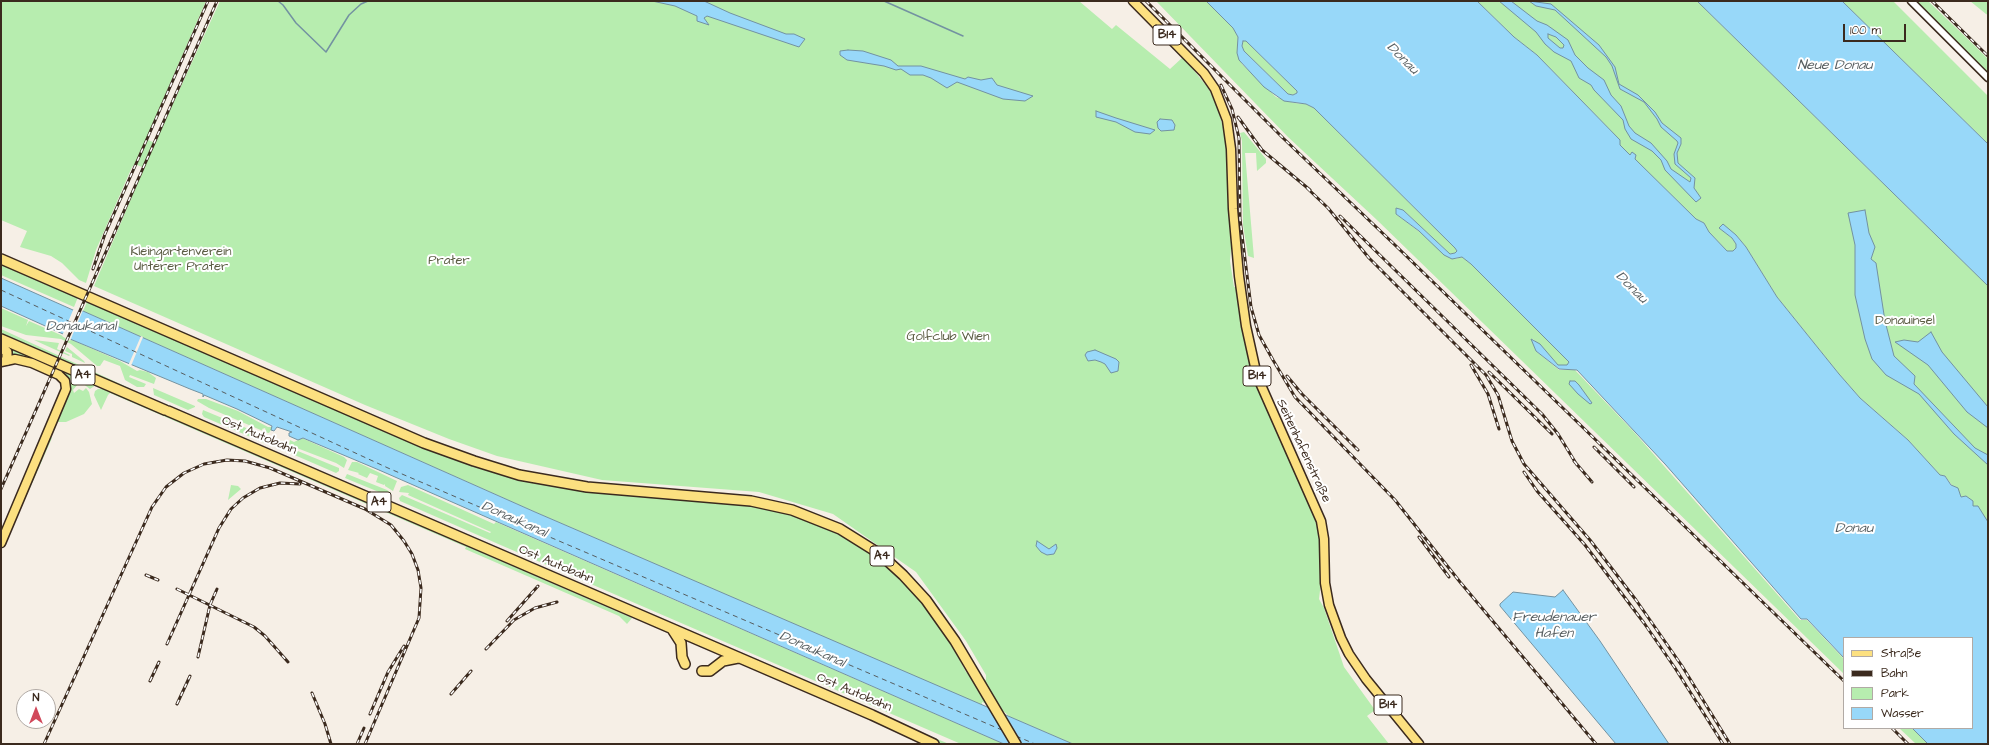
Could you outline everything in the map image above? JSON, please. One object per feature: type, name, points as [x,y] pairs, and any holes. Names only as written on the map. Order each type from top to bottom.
[{"type":"highway","name":"A4","points":[[1,259],[424,443],[474,462],[520,475],[587,488],[751,501],[792,510],[819,520],[853,536],[880,554],[903,575],[926,600],[971,668],[1016,744]]},
{"type":"highway","name":"Ost Autobahn","points":[[1,339],[899,727],[934,744]]},
{"type":"highway","points":[[1,347],[7,352],[4,361]]},
{"type":"highway","points":[[672,629],[681,643],[679,656],[685,664]]},
{"type":"highway","points":[[702,671],[710,671],[723,661],[739,658]]},
{"type":"main road","name":"Seitenhafenstraße","points":[[1134,1],[1204,74],[1215,89],[1228,120],[1231,149],[1233,209],[1239,276],[1246,326],[1257,376],[1319,514],[1324,539],[1325,582],[1329,605],[1341,638],[1349,654],[1366,679],[1419,744]]},
{"type":"main road","points":[[1,543],[64,397],[66,389],[65,381],[59,375],[23,360],[4,361]]},
{"type":"street","points":[[1911,1],[1988,78]]},
{"type":"green space","points":[[1,1],[206,1],[146,139],[155,143],[220,1],[1079,1],[1112,29],[1116,25],[1170,69],[1183,57],[1209,89],[1218,110],[1225,134],[1232,236],[1230,261],[1251,367],[1255,381],[1300,479],[1303,492],[1315,519],[1320,539],[1321,582],[1319,599],[1324,608],[1344,667],[1375,710],[1367,716],[1389,744],[1073,744],[1010,717],[1002,710],[982,702],[982,705],[944,689],[535,512],[83,311],[87,302],[98,305],[421,446],[462,462],[505,475],[544,484],[608,494],[714,501],[763,507],[806,518],[847,537],[865,548],[897,575],[920,599],[950,642],[966,672],[986,680],[986,675],[966,641],[916,572],[833,514],[759,492],[602,480],[497,456],[449,439],[365,405],[94,286],[144,168],[135,164],[132,167],[96,250],[86,283],[79,280],[62,263],[51,256],[20,247],[27,231],[1,220]]},
{"type":"green space","points":[[1156,1],[1206,1],[1233,27],[1238,37],[1237,53],[1242,64],[1276,97],[1294,103],[1306,104],[1314,108],[1457,251],[1450,254],[1403,210],[1396,208],[1396,214],[1455,259],[1462,257],[1471,264],[1569,362],[1568,365],[1558,365],[1533,339],[1536,351],[1559,370],[1575,370],[1634,432],[1800,620],[1807,620],[1843,658],[1843,673],[1377,220],[1288,137]]},
{"type":"green space","name":"Donauinsel","points":[[1477,1],[1697,1],[1988,286],[1988,522],[1961,497],[1945,476],[1940,475],[1908,440],[1860,398],[1777,297],[1746,247],[1736,235],[1719,228],[1732,238],[1736,244],[1736,248],[1733,251],[1727,251],[1709,232],[1704,223],[1696,219],[1620,145],[1620,140],[1537,55],[1514,37]]},
{"type":"green space","points":[[1842,1],[1893,1],[1988,96],[1988,144]]},
{"type":"green space","points":[[1915,1],[1928,1],[1974,45],[1988,59],[1988,73]]},
{"type":"green space","points":[[1970,1],[1988,1],[1988,15],[1986,14]]},
{"type":"green space","points":[[1243,41],[1246,41],[1297,91],[1297,93],[1293,95],[1288,94],[1244,51],[1242,46]]},
{"type":"green space","points":[[1244,132],[1266,159],[1266,163],[1257,171],[1256,153],[1245,153],[1254,258],[1248,256],[1243,225],[1242,141],[1240,133]]},
{"type":"green space","points":[[1,263],[78,297],[74,307],[1,275]]},
{"type":"green space","points":[[1,308],[28,320],[26,326],[29,321],[120,361],[137,371],[140,370],[148,372],[156,378],[154,384],[130,375],[129,377],[146,384],[144,387],[137,387],[125,380],[120,366],[104,360],[100,366],[97,366],[71,344],[61,339],[26,335],[1,326]]},
{"type":"green space","points":[[1,329],[153,399],[643,612],[1,335]]},
{"type":"green space","points":[[34,340],[59,343],[57,349],[70,355],[69,356]]},
{"type":"green space","points":[[1,343],[96,385],[90,389],[82,383],[69,379],[61,372],[31,359],[13,356]]},
{"type":"green space","points":[[67,347],[85,363],[72,357],[72,354],[65,351]]},
{"type":"green space","points":[[75,382],[78,384],[73,390],[74,393],[79,389],[83,391],[86,388],[89,392],[92,404],[84,414],[66,422],[58,422],[56,421],[70,390],[70,383]]},
{"type":"green space","points":[[153,388],[195,407],[188,410],[154,395]]},
{"type":"green space","points":[[98,389],[105,389],[632,618],[627,624],[619,616],[465,549],[466,547],[110,393],[101,410],[94,395],[95,391]]},
{"type":"green space","points":[[198,399],[206,399],[238,411],[268,427],[272,427],[271,430],[269,433],[263,432],[266,431],[265,428],[262,429],[263,431],[209,408],[197,401]]},
{"type":"green space","points":[[203,410],[272,440],[267,444],[204,417],[202,414]]},
{"type":"green space","points":[[51,437],[52,438],[22,506],[21,504]]},
{"type":"green space","points":[[302,438],[344,457],[347,460],[344,468],[336,463],[289,445],[290,440],[294,442]]},
{"type":"green space","points":[[276,442],[339,468],[339,471],[336,473],[276,447]]},
{"type":"green space","points":[[352,462],[357,462],[397,481],[393,491],[385,486],[385,484],[376,482],[378,476],[370,473],[367,478],[358,474],[359,473],[348,470]]},
{"type":"green space","points":[[347,474],[387,490],[391,493],[391,497],[345,478]]},
{"type":"green space","points":[[231,485],[238,486],[241,489],[228,500]]},
{"type":"green space","points":[[408,485],[494,524],[496,522],[1004,744],[961,744],[496,543],[400,501],[399,498],[402,495],[490,533],[491,532],[408,495],[409,493],[399,492],[401,487]]},
{"type":"green space","points":[[883,716],[949,744],[940,744]]},
{"type":"green space","points":[[1900,729],[1913,729],[1928,744],[1916,744]]},
{"type":"water","points":[[652,1],[704,1],[730,13],[786,34],[794,34],[805,39],[799,47],[707,16],[704,18],[709,25],[697,21],[697,16],[675,6]]},
{"type":"water","name":"Donau","points":[[1206,1],[1477,1],[1514,37],[1537,55],[1620,140],[1620,145],[1630,155],[1632,152],[1636,155],[1635,159],[1696,219],[1704,223],[1709,232],[1727,251],[1733,251],[1736,248],[1736,244],[1732,238],[1719,228],[1723,224],[1736,235],[1746,247],[1777,297],[1860,398],[1908,440],[1940,475],[1945,476],[1951,485],[1958,488],[1961,497],[1966,496],[1973,501],[1973,506],[1978,506],[1988,522],[1988,744],[1928,744],[1913,729],[1973,729],[1973,637],[1843,637],[1843,657],[1807,619],[1801,619],[1665,464],[1577,370],[1559,369],[1536,351],[1531,339],[1540,344],[1558,365],[1567,365],[1569,362],[1471,264],[1462,257],[1452,259],[1444,255],[1419,231],[1396,214],[1396,208],[1403,210],[1450,254],[1457,251],[1314,108],[1306,104],[1284,101],[1264,87],[1239,60],[1237,53],[1238,37],[1233,28]],"holes":[[[1243,41],[1246,41],[1297,91],[1297,93],[1293,95],[1288,94],[1244,51],[1242,46]]]},
{"type":"water","points":[[1499,1],[1511,1],[1537,21],[1547,25],[1568,40],[1575,55],[1588,68],[1604,80],[1611,95],[1621,106],[1629,126],[1635,133],[1651,143],[1667,161],[1671,169],[1690,182],[1691,178],[1675,164],[1674,154],[1678,143],[1677,141],[1661,127],[1644,102],[1620,89],[1612,66],[1606,57],[1555,10],[1536,6],[1529,1],[1551,4],[1599,45],[1615,67],[1619,84],[1638,95],[1655,112],[1662,123],[1681,138],[1681,144],[1677,153],[1678,163],[1695,178],[1694,188],[1701,198],[1696,202],[1665,170],[1661,160],[1652,151],[1631,139],[1625,129],[1623,120],[1591,85],[1579,78],[1571,61],[1554,52],[1545,44],[1536,32]],"holes":[[[1548,34],[1556,37],[1564,45],[1563,48],[1560,48],[1548,38]]]},
{"type":"water","name":"Neue Donau","points":[[1697,1],[1842,1],[1988,144],[1988,286]]},
{"type":"water","points":[[840,51],[863,51],[891,60],[898,66],[921,66],[965,79],[968,77],[981,80],[992,78],[997,85],[1033,96],[1025,101],[1003,99],[957,82],[947,88],[923,75],[910,75],[901,69],[896,70],[884,66],[847,60],[840,55]]},
{"type":"water","points":[[1096,111],[1155,130],[1150,134],[1135,132],[1116,122],[1096,117]]},
{"type":"water","points":[[1160,119],[1172,120],[1175,125],[1174,130],[1161,131],[1158,128],[1157,122]]},
{"type":"water","points":[[1865,210],[1869,233],[1875,247],[1871,259],[1876,263],[1885,321],[1894,356],[1915,376],[1914,384],[1975,448],[1988,455],[1988,465],[1954,434],[1919,394],[1886,375],[1872,359],[1865,339],[1855,295],[1855,245],[1848,213]]},
{"type":"water","name":"Donaukanal","points":[[1,278],[73,310],[83,311],[535,512],[1073,744],[1004,744],[379,470],[303,438],[298,440],[289,436],[289,433],[292,432],[277,427],[274,431],[271,430],[272,426],[237,409],[204,395],[203,397],[203,394],[70,339],[63,334],[1,306]]},
{"type":"water","points":[[1931,332],[1942,352],[1988,407],[1988,428],[1967,412],[1928,365],[1895,342],[1904,340],[1918,342]]},
{"type":"water","points":[[1095,350],[1116,359],[1119,362],[1118,371],[1111,373],[1105,364],[1095,360],[1088,361],[1085,355],[1087,352]]},
{"type":"water","points":[[1570,381],[1575,381],[1579,385],[1592,403],[1590,404],[1578,394],[1569,384]]},
{"type":"water","points":[[1037,541],[1049,549],[1056,544],[1057,548],[1054,554],[1047,555],[1041,552],[1036,546]]},
{"type":"water","name":"Freudenauer Hafen","points":[[1563,590],[1600,641],[1669,744],[1616,744],[1500,606],[1500,604],[1513,592],[1555,597]]},
{"type":"pier","points":[[74,308],[83,310],[70,341],[62,336]]},
{"type":"pier","points":[[141,336],[143,337],[131,366],[128,366]]},
{"type":"waterway","points":[[278,1],[283,5],[296,23],[326,52],[349,15],[361,4],[368,1]]},
{"type":"waterway","points":[[884,1],[963,36]]},
{"type":"ferry route","points":[[1,290],[388,468],[1002,730]]},
{"type":"ferry route","points":[[1016,736],[1035,744]]},
{"type":"railway","points":[[93,269],[105,234],[208,1]]},
{"type":"railway","points":[[1,489],[217,1]]},
{"type":"railway","points":[[1146,1],[1283,138],[1843,680]]},
{"type":"railway","points":[[1932,1],[1988,56]]},
{"type":"railway","points":[[1221,85],[1232,109],[1239,138],[1240,219],[1251,307],[1259,335],[1273,360],[1295,397],[1395,500],[1460,582],[1596,744]]},
{"type":"railway","points":[[1238,117],[1262,150],[1310,190]]},
{"type":"railway","points":[[1307,188],[1328,208],[1369,258],[1486,375],[1498,395],[1512,441],[1524,464],[1590,540],[1636,600],[1682,666],[1730,744]]},
{"type":"railway","points":[[1340,216],[1542,414],[1558,434],[1577,465]]},
{"type":"railway","points":[[1471,365],[1488,394],[1499,429]]},
{"type":"railway","points":[[1489,372],[1552,434]]},
{"type":"railway","points":[[1287,376],[1302,394],[1358,450]]},
{"type":"railway","points":[[1594,447],[1634,487]]},
{"type":"railway","points":[[44,744],[152,507],[166,487],[184,473],[204,464],[227,460],[245,461],[270,468],[365,509],[391,525],[412,554],[418,570],[421,588],[419,618],[365,744]]},
{"type":"railway","points":[[1574,461],[1592,482]]},
{"type":"railway","points":[[1524,472],[1537,491],[1585,545],[1644,623],[1675,668],[1723,744]]},
{"type":"railway","points":[[167,644],[219,528],[231,509],[243,498],[260,488],[280,483],[300,484]]},
{"type":"railway","points":[[1419,537],[1449,577]]},
{"type":"railway","points":[[146,575],[158,580]]},
{"type":"railway","points":[[507,621],[538,586]]},
{"type":"railway","points":[[177,589],[254,627],[265,636],[288,662]]},
{"type":"railway","points":[[198,657],[210,605],[217,589]]},
{"type":"railway","points":[[486,649],[514,620],[535,608],[557,602]]},
{"type":"railway","points":[[370,714],[388,672],[404,646]]},
{"type":"railway","points":[[150,681],[159,662]]},
{"type":"railway","points":[[451,694],[471,671]]},
{"type":"railway","points":[[177,704],[190,676]]},
{"type":"railway","points":[[312,693],[325,724],[331,744]]},
{"type":"railway","points":[[357,744],[364,728]]},
{"type":"railway","points":[[1893,729],[1908,744]]},
{"type":"park label","name":"Kleingartenverein Unterer Prater","points":[[181,260]]},
{"type":"park label","name":"Prater","points":[[449,261]]},
{"type":"park label","name":"Golfclub Wien","points":[[948,337]]}]
